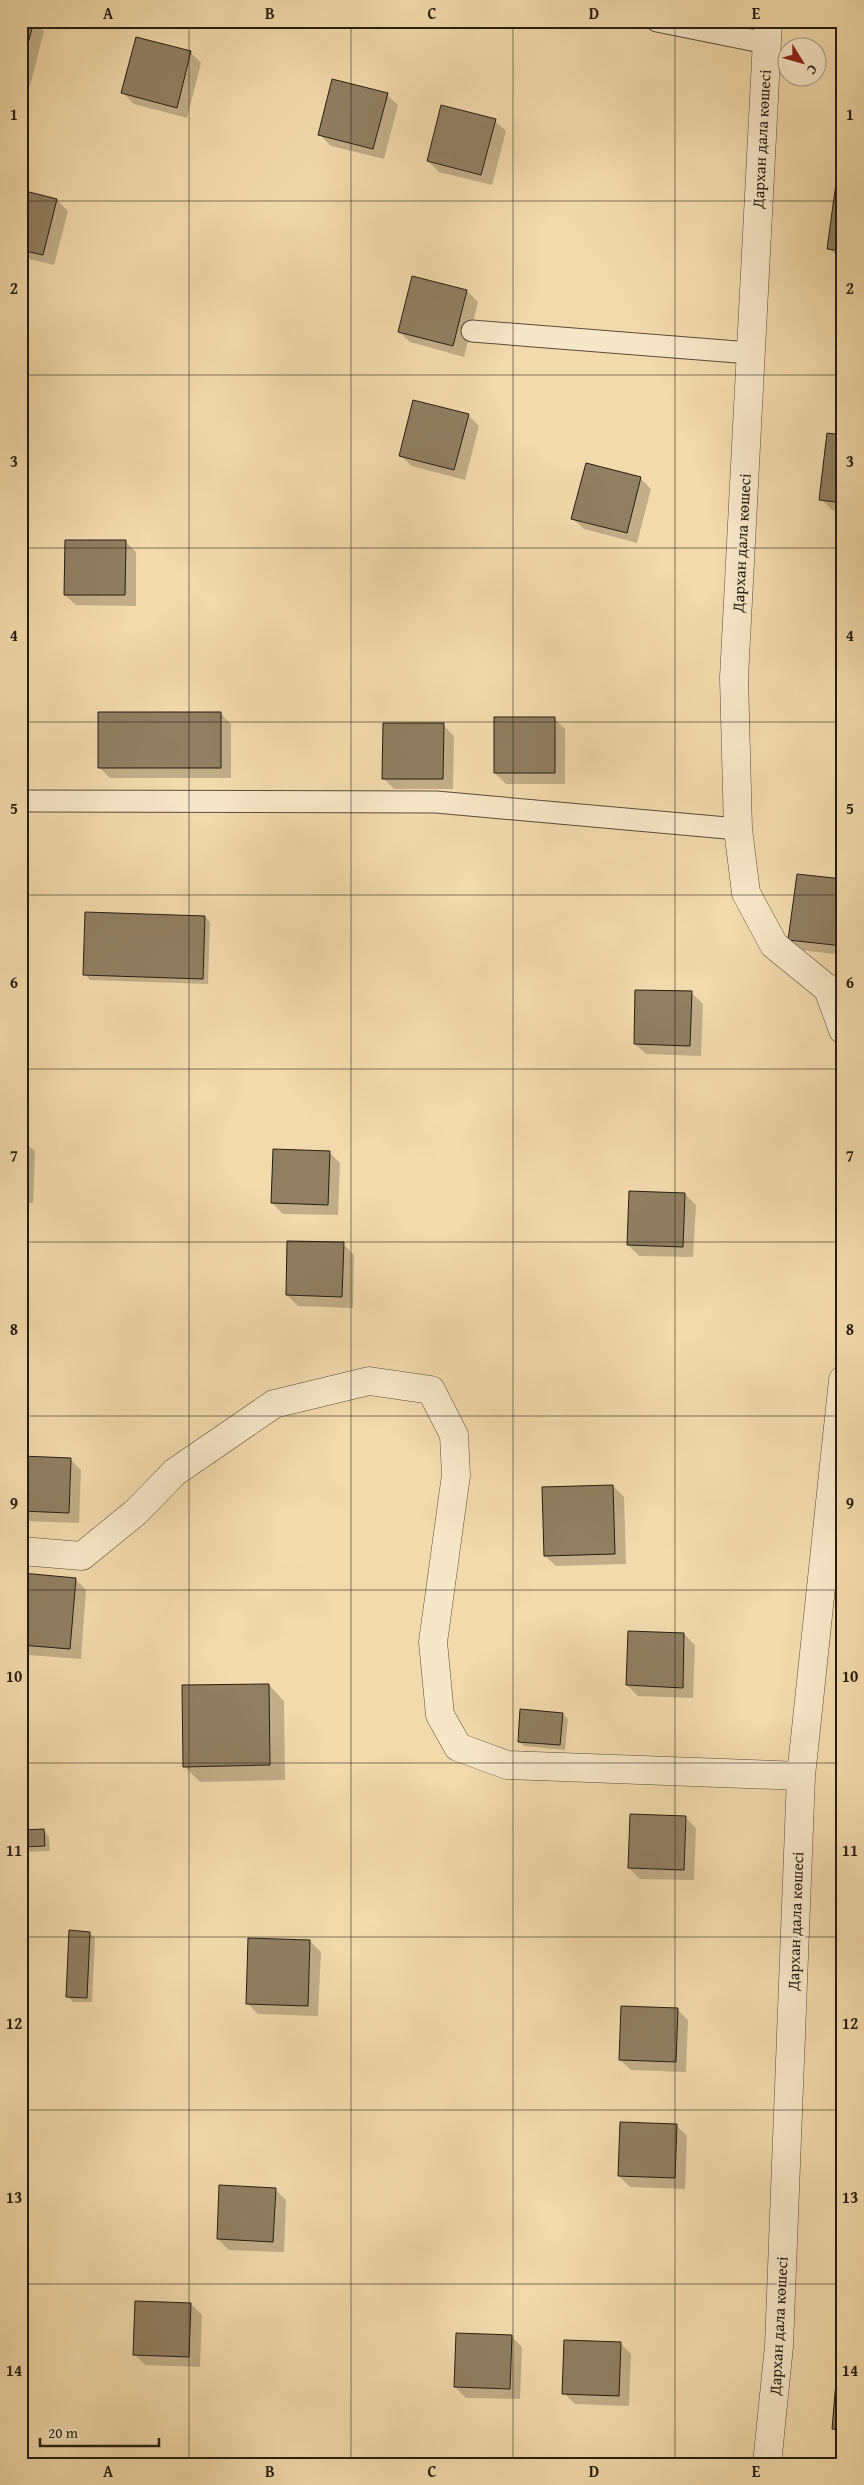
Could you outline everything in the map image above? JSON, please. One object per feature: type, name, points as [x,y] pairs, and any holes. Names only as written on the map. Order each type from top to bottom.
[{"type":"street","name":"Дархан дала көшесі","points":[[767,32],[734,678],[738,829],[746,893],[774,945],[835,989],[843,1030]]},
{"type":"street","name":"Дархан дала көшесі","points":[[767,2464],[779,2346],[801,1776],[843,1380]]},
{"type":"street","points":[[21,1550],[82,1556],[136,1512],[174,1472],[274,1404],[369,1381],[431,1390],[454,1435],[456,1475],[434,1642],[440,1715],[458,1747],[506,1765],[801,1776]]},
{"type":"lane","points":[[658,21],[767,32]]},
{"type":"lane","points":[[472,331],[750,353]]},
{"type":"lane","points":[[21,801],[436,802],[738,829]]},
{"type":"building","points":[[21,21],[34,21],[21,70]]},
{"type":"building","points":[[136,37],[191,51],[177,108],[121,93]]},
{"type":"building","points":[[332,79],[388,93],[373,149],[318,135]]},
{"type":"building","points":[[441,105],[496,119],[481,175],[427,161]]},
{"type":"building","points":[[836,183],[843,184],[843,251],[827,249]]},
{"type":"building","points":[[21,190],[57,199],[43,255],[21,250]]},
{"type":"building","points":[[412,276],[467,290],[453,346],[398,332]]},
{"type":"building","points":[[413,400],[469,414],[454,470],[399,456]]},
{"type":"building","points":[[827,433],[843,435],[843,503],[819,500]]},
{"type":"building","points":[[586,463],[641,477],[627,533],[571,519]]},
{"type":"building","points":[[65,540],[126,540],[125,595],[64,595]]},
{"type":"building","points":[[98,712],[221,712],[221,768],[98,768]]},
{"type":"building","points":[[494,717],[555,717],[555,773],[494,773]]},
{"type":"building","points":[[383,723],[444,723],[443,779],[382,779]]},
{"type":"building","points":[[797,874],[843,879],[843,946],[788,940]]},
{"type":"building","points":[[85,912],[205,916],[203,979],[83,975]]},
{"type":"building","points":[[635,990],[692,991],[690,1046],[634,1044]]},
{"type":"building","points":[[21,1138],[24,1138],[22,1193],[21,1193]]},
{"type":"building","points":[[273,1149],[330,1151],[328,1205],[271,1203]]},
{"type":"building","points":[[629,1191],[685,1193],[683,1247],[627,1245]]},
{"type":"building","points":[[287,1241],[344,1242],[342,1297],[286,1295]]},
{"type":"building","points":[[21,1456],[71,1458],[69,1513],[21,1511]]},
{"type":"building","points":[[613,1485],[615,1554],[544,1556],[542,1487]]},
{"type":"building","points":[[22,1573],[76,1578],[70,1649],[21,1645]]},
{"type":"building","points":[[628,1631],[684,1633],[683,1688],[626,1685]]},
{"type":"building","points":[[269,1684],[270,1765],[183,1767],[182,1685]]},
{"type":"building","points":[[520,1709],[563,1713],[560,1745],[518,1742]]},
{"type":"building","points":[[630,1814],[686,1816],[684,1870],[628,1868]]},
{"type":"building","points":[[44,1829],[45,1846],[21,1847],[21,1830]]},
{"type":"building","points":[[69,1930],[90,1932],[87,1998],[66,1997]]},
{"type":"building","points":[[248,1938],[310,1940],[308,2006],[246,2004]]},
{"type":"building","points":[[621,2006],[678,2008],[676,2062],[619,2060]]},
{"type":"building","points":[[620,2122],[677,2124],[675,2178],[618,2176]]},
{"type":"building","points":[[219,2185],[276,2188],[273,2242],[217,2239]]},
{"type":"building","points":[[135,2301],[191,2303],[189,2357],[133,2355]]},
{"type":"building","points":[[456,2333],[512,2335],[510,2389],[454,2387]]},
{"type":"building","points":[[564,2340],[621,2342],[619,2396],[562,2394]]},
{"type":"building","points":[[838,2358],[843,2359],[843,2430],[832,2429]]}]
